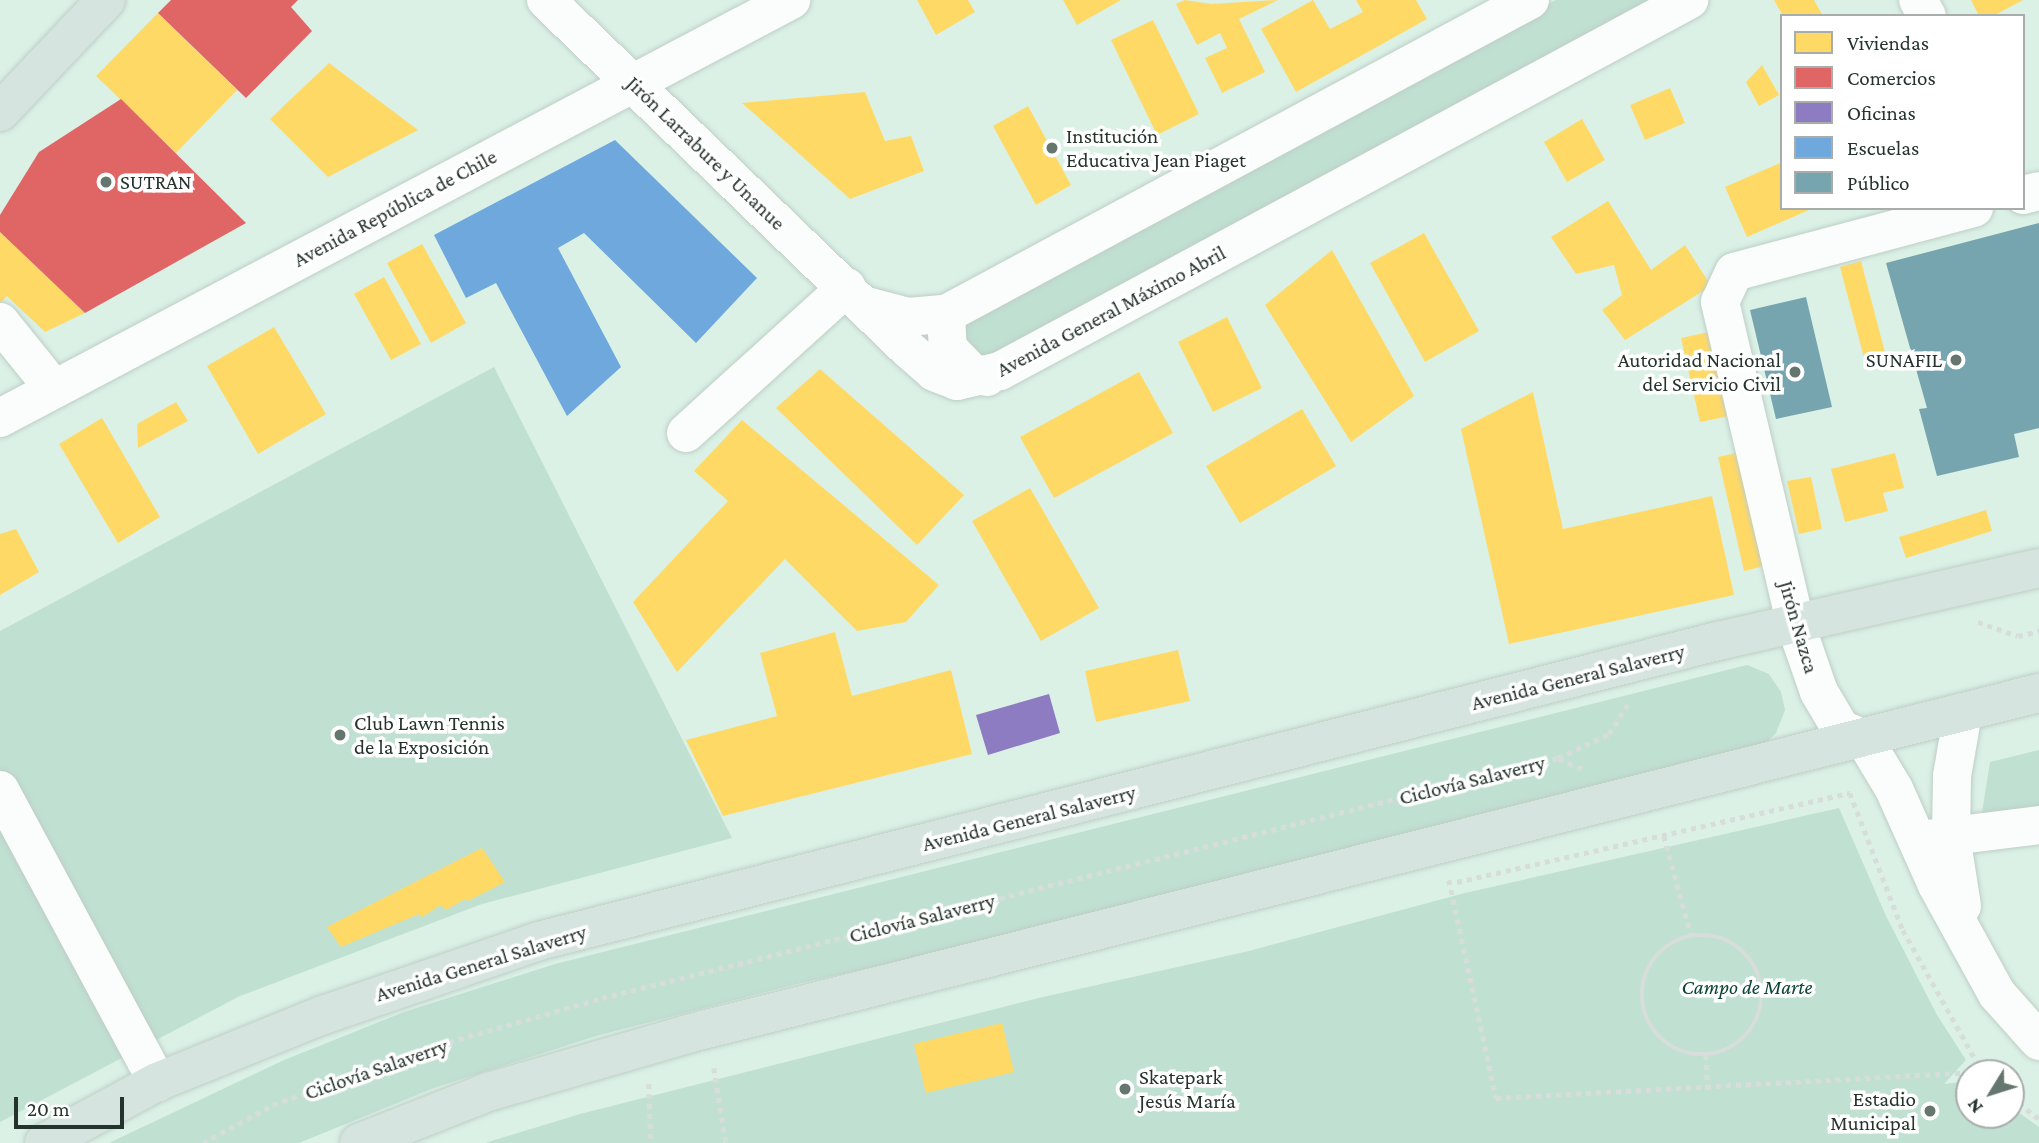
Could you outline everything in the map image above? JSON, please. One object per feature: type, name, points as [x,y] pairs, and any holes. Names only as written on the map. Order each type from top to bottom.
[{"type":"main road","points":[[0,112],[107,0]]},
{"type":"main road","name":"Avenida General Salaverry","points":[[44,1143],[157,1082],[323,1015],[539,941],[1795,623],[2039,568]]},
{"type":"main road","points":[[359,1143],[488,1092],[687,1034],[2039,693]]},
{"type":"street","name":"Jirón Larrabure y Unanue","points":[[546,0],[857,297]]},
{"type":"street","name":"Avenida República de Chile","points":[[0,418],[791,0]]},
{"type":"street","points":[[686,433],[857,297],[908,317],[946,314],[1530,0]]},
{"type":"street","name":"Avenida General Máximo Abril","points":[[857,297],[934,372],[957,381],[987,377],[1689,0]]},
{"type":"street","name":"Jirón Nazca","points":[[1966,210],[1734,272],[1720,302],[1795,623],[1819,692],[1841,729],[1864,738],[1934,838],[1970,942],[1997,994],[2039,1041]]},
{"type":"street","points":[[946,314],[948,348],[971,372],[987,377]]},
{"type":"street","points":[[2,330],[54,389]]},
{"type":"street","name":"Jirón Nazca","points":[[1934,838],[1952,776],[1963,712]]},
{"type":"street","points":[[0,790],[157,1082]]},
{"type":"street","points":[[1934,838],[2039,825]]},
{"type":"path","points":[[1971,619],[2018,636],[2039,631]]},
{"type":"path","name":"Ciclovía Salaverry","points":[[203,1143],[274,1105],[449,1042],[602,998],[1558,758],[1609,734],[1632,696]]},
{"type":"path","points":[[1437,887],[1850,793],[1903,930],[1975,1059]]},
{"type":"path","points":[[1664,836],[1691,935]]},
{"type":"path","points":[[1442,842],[1496,1098],[1708,1090],[1955,1074]]},
{"type":"path","points":[[1691,935],[1713,936],[1733,943],[1750,958],[1759,977],[1762,999],[1756,1020],[1744,1038],[1726,1050],[1706,1055],[1680,1051],[1658,1036],[1645,1014],[1642,988],[1650,964],[1667,945],[1691,935]]},
{"type":"path","points":[[1706,1055],[1708,1090]]},
{"type":"path","points":[[701,1072],[727,1065]]},
{"type":"path","points":[[714,1069],[726,1143]]},
{"type":"path","points":[[636,1087],[662,1081]]},
{"type":"path","points":[[649,1084],[651,1143]]},
{"type":"path","points":[[2025,1108],[2039,1119]]},
{"type":"green space","points":[[1556,0],[1668,0],[984,368],[950,334],[958,324]]},
{"type":"green space","name":"Club Lawn Tennis de la Exposición","points":[[494,367],[732,838],[482,904],[240,996],[0,1122],[0,631]]},
{"type":"green space","points":[[1747,665],[1769,674],[1781,692],[1785,710],[1776,733],[1760,749],[1059,926],[801,983],[596,1036],[434,1088],[299,1143],[109,1143],[284,1060],[404,1012],[555,964]]},
{"type":"green space","points":[[2039,750],[2039,813],[1980,825],[1990,762]]},
{"type":"green space","name":"Campo de Marte","points":[[1839,808],[1886,916],[1937,1015],[1965,1059],[1955,1059],[1955,1072],[1944,1084],[1955,1083],[1955,1129],[2025,1129],[2025,1117],[2039,1127],[2039,1143],[485,1143],[580,1114],[1043,997],[1249,951],[1465,893]]},
{"type":"building: Viviendas","points":[[917,0],[968,0],[975,12],[936,35]]},
{"type":"building: Viviendas","points":[[1063,0],[1121,0],[1077,25]]},
{"type":"building: Viviendas","points":[[1185,0],[1211,4],[1278,0],[1239,19],[1265,72],[1222,93],[1205,58],[1227,48],[1220,33],[1197,45],[1176,4]]},
{"type":"building: Viviendas","points":[[1313,0],[1330,29],[1363,12],[1356,0],[1416,0],[1427,19],[1296,92],[1261,29]]},
{"type":"building: Viviendas","points":[[1774,0],[1814,0],[1822,14],[1782,14]]},
{"type":"building: Viviendas","points":[[1971,0],[2023,0],[1997,14],[1978,14]]},
{"type":"building: Viviendas","points":[[158,13],[237,90],[176,153],[96,76]]},
{"type":"building: Viviendas","points":[[1153,20],[1199,114],[1157,135],[1111,40]]},
{"type":"building: Viviendas","points":[[329,63],[418,130],[328,177],[270,119]]},
{"type":"building: Viviendas","points":[[1762,65],[1779,95],[1759,106],[1746,82]]},
{"type":"building: Viviendas","points":[[1670,88],[1685,123],[1645,140],[1630,105]]},
{"type":"building: Viviendas","points":[[865,92],[885,141],[911,136],[924,171],[850,199],[742,103]]},
{"type":"building: Viviendas","points":[[1028,106],[1071,185],[1036,205],[993,126]]},
{"type":"building: Viviendas","points":[[1582,119],[1605,160],[1567,182],[1544,142]]},
{"type":"building: Viviendas","points":[[1780,163],[1780,210],[1808,210],[1747,237],[1725,187]]},
{"type":"building: Viviendas","points":[[1608,201],[1651,270],[1685,245],[1711,286],[1625,340],[1602,310],[1622,295],[1614,265],[1576,274],[1551,237]]},
{"type":"building: Viviendas","points":[[0,232],[85,313],[45,332],[7,296],[0,303]]},
{"type":"building: Viviendas","points":[[1424,233],[1479,331],[1425,362],[1370,263]]},
{"type":"building: Viviendas","points":[[422,244],[466,323],[431,343],[387,263]]},
{"type":"building: Viviendas","points":[[1332,250],[1414,396],[1351,442],[1265,305]]},
{"type":"building: Viviendas","points":[[1861,261],[1888,364],[1867,369],[1840,267]]},
{"type":"building: Viviendas","points":[[384,277],[421,344],[391,360],[354,294]]},
{"type":"building: Viviendas","points":[[1227,317],[1262,388],[1213,412],[1178,342]]},
{"type":"building: Viviendas","points":[[274,327],[326,414],[258,454],[207,366]]},
{"type":"building: Viviendas","points":[[1714,331],[1734,415],[1700,422],[1681,338]]},
{"type":"building: Viviendas","points":[[820,369],[964,495],[917,545],[776,408]]},
{"type":"building: Viviendas","points":[[1139,372],[1173,433],[1054,498],[1020,437]]},
{"type":"building: Viviendas","points":[[1533,392],[1563,529],[1712,496],[1734,595],[1509,644],[1461,429]]},
{"type":"building: Viviendas","points":[[176,402],[188,421],[138,448],[137,424]]},
{"type":"building: Viviendas","points":[[1302,409],[1336,466],[1240,523],[1206,466]]},
{"type":"building: Viviendas","points":[[102,418],[160,517],[118,543],[59,444]]},
{"type":"building: Viviendas","points":[[742,420],[939,585],[906,622],[857,631],[785,559],[677,672],[633,602],[728,501],[694,471]]},
{"type":"building: Viviendas","points":[[1741,452],[1768,565],[1744,571],[1718,457]]},
{"type":"building: Viviendas","points":[[1895,453],[1904,488],[1883,493],[1888,511],[1845,522],[1831,469]]},
{"type":"building: Viviendas","points":[[1811,477],[1822,529],[1799,534],[1787,481]]},
{"type":"building: Viviendas","points":[[1030,488],[1099,608],[1041,641],[972,521]]},
{"type":"building: Viviendas","points":[[1986,510],[1992,531],[1906,558],[1899,537]]},
{"type":"building: Viviendas","points":[[16,529],[39,572],[0,595],[0,534]]},
{"type":"building: Viviendas","points":[[835,632],[852,696],[951,670],[972,754],[723,816],[686,740],[777,716],[760,653]]},
{"type":"building: Viviendas","points":[[1178,650],[1190,701],[1096,722],[1085,671]]},
{"type":"building: Viviendas","points":[[482,848],[505,882],[446,910],[441,905],[422,917],[419,914],[341,947],[327,927]]},
{"type":"building: Viviendas","points":[[1002,1023],[1014,1072],[926,1093],[914,1044]]},
{"type":"building: Comercios","points":[[171,0],[298,0],[291,7],[312,31],[246,98],[158,13]]},
{"type":"building: Comercios","points":[[121,99],[246,223],[85,313],[0,232],[0,215],[39,152]]},
{"type":"building: Oficinas","points":[[1049,694],[1060,733],[988,755],[976,715]]},
{"type":"building: Escuelas","points":[[615,140],[757,278],[696,343],[584,233],[558,248],[621,367],[567,416],[496,283],[466,298],[434,235]]},
{"type":"building: Público","points":[[2039,223],[2039,428],[2014,434],[2019,457],[1937,476],[1919,409],[1927,408],[1886,263]]},
{"type":"building: Público","points":[[1806,297],[1832,407],[1776,419],[1750,310]]},
{"type":"place","name":"Institución Educativa Jean Piaget","points":[[1052,148]]},
{"type":"place","name":"SUTRAN","points":[[106,182]]},
{"type":"place","name":"SUNAFIL","points":[[1956,360]]},
{"type":"place","name":"Autoridad Nacional del Servicio Civil","points":[[1795,372]]},
{"type":"place","name":"Club Lawn Tennis de la Exposición","points":[[340,735]]},
{"type":"place","name":"Skatepark Jesús María","points":[[1125,1089]]},
{"type":"place","name":"Estadio Municipal","points":[[1930,1111]]}]
